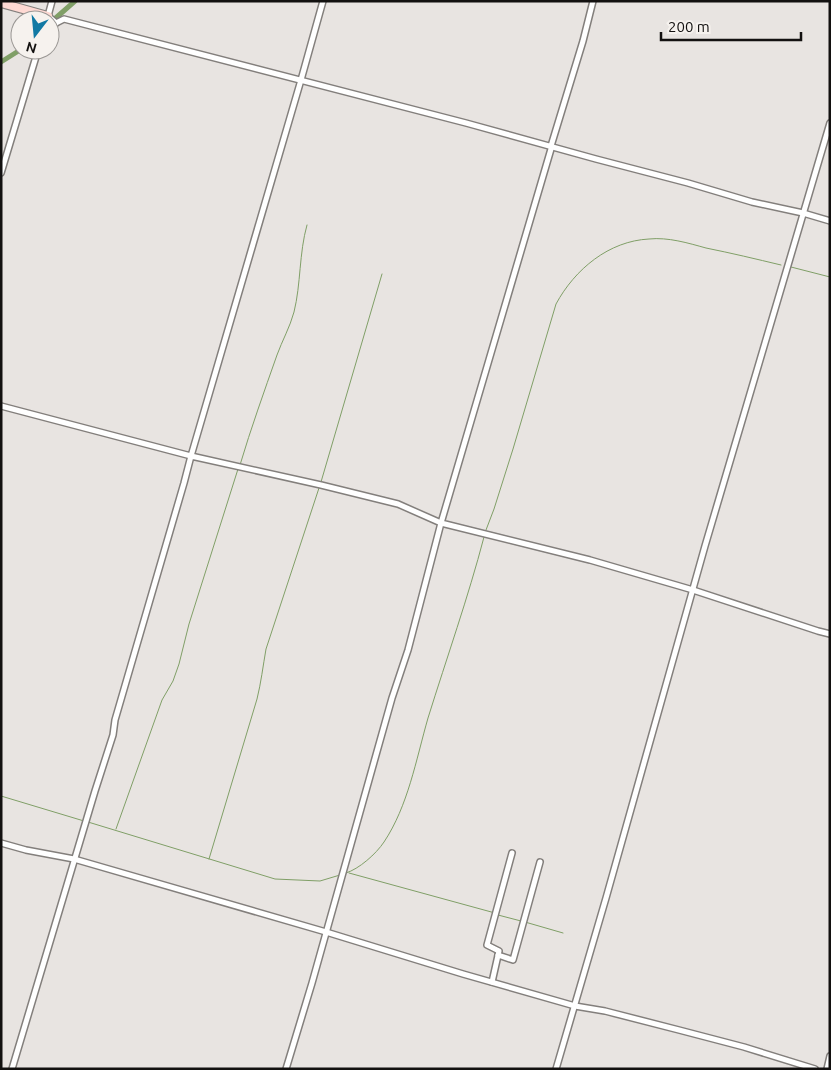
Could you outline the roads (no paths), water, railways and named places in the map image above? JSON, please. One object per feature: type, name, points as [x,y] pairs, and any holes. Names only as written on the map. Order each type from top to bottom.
[{"type":"street","points":[[12,1069],[74,859],[113,736],[115,720],[323,1]]},
{"type":"street","points":[[286,1069],[392,698],[408,650],[441,524],[583,41],[593,1]]},
{"type":"street","points":[[1,3],[25,10]]},
{"type":"street","points":[[60,21],[64,19],[301,80],[688,183],[752,202],[830,221]]},
{"type":"street","points":[[1,173],[35,60]]},
{"type":"street","points":[[556,1069],[693,590],[830,123]]},
{"type":"street","points":[[1,406],[191,456],[398,504],[441,524],[590,560],[693,590],[830,634]]},
{"type":"street","points":[[1,843],[74,859],[575,1006],[605,1011],[744,1047],[815,1069]]},
{"type":"street","points":[[492,982],[499,951],[488,945],[512,853]]},
{"type":"street","points":[[498,955],[514,960],[540,862]]},
{"type":"street","points":[[827,1069],[830,1056]]},
{"type":"waterway","points":[[60,14],[75,1]]},
{"type":"waterway","points":[[1,62],[10,56]]},
{"type":"waterway","points":[[240,465],[277,355],[294,312],[307,225]]},
{"type":"waterway","points":[[486,530],[513,449],[556,304],[573,279],[583,269],[607,251],[620,245],[634,241],[656,239],[678,241],[781,265]]},
{"type":"waterway","points":[[791,267],[830,277]]},
{"type":"waterway","points":[[321,482],[382,274]]},
{"type":"waterway","points":[[116,829],[162,700],[173,681],[179,664],[189,624],[238,469]]},
{"type":"waterway","points":[[209,859],[257,699],[266,649],[319,488]]},
{"type":"waterway","points":[[346,873],[362,865],[377,851],[384,842],[399,813],[411,782],[428,718],[484,537]]},
{"type":"waterway","points":[[1,796],[84,821]]},
{"type":"waterway","points":[[88,822],[275,879],[320,881],[340,875]]},
{"type":"waterway","points":[[349,873],[495,913]]},
{"type":"waterway","points":[[498,915],[521,921]]},
{"type":"waterway","points":[[525,922],[563,933]]}]
